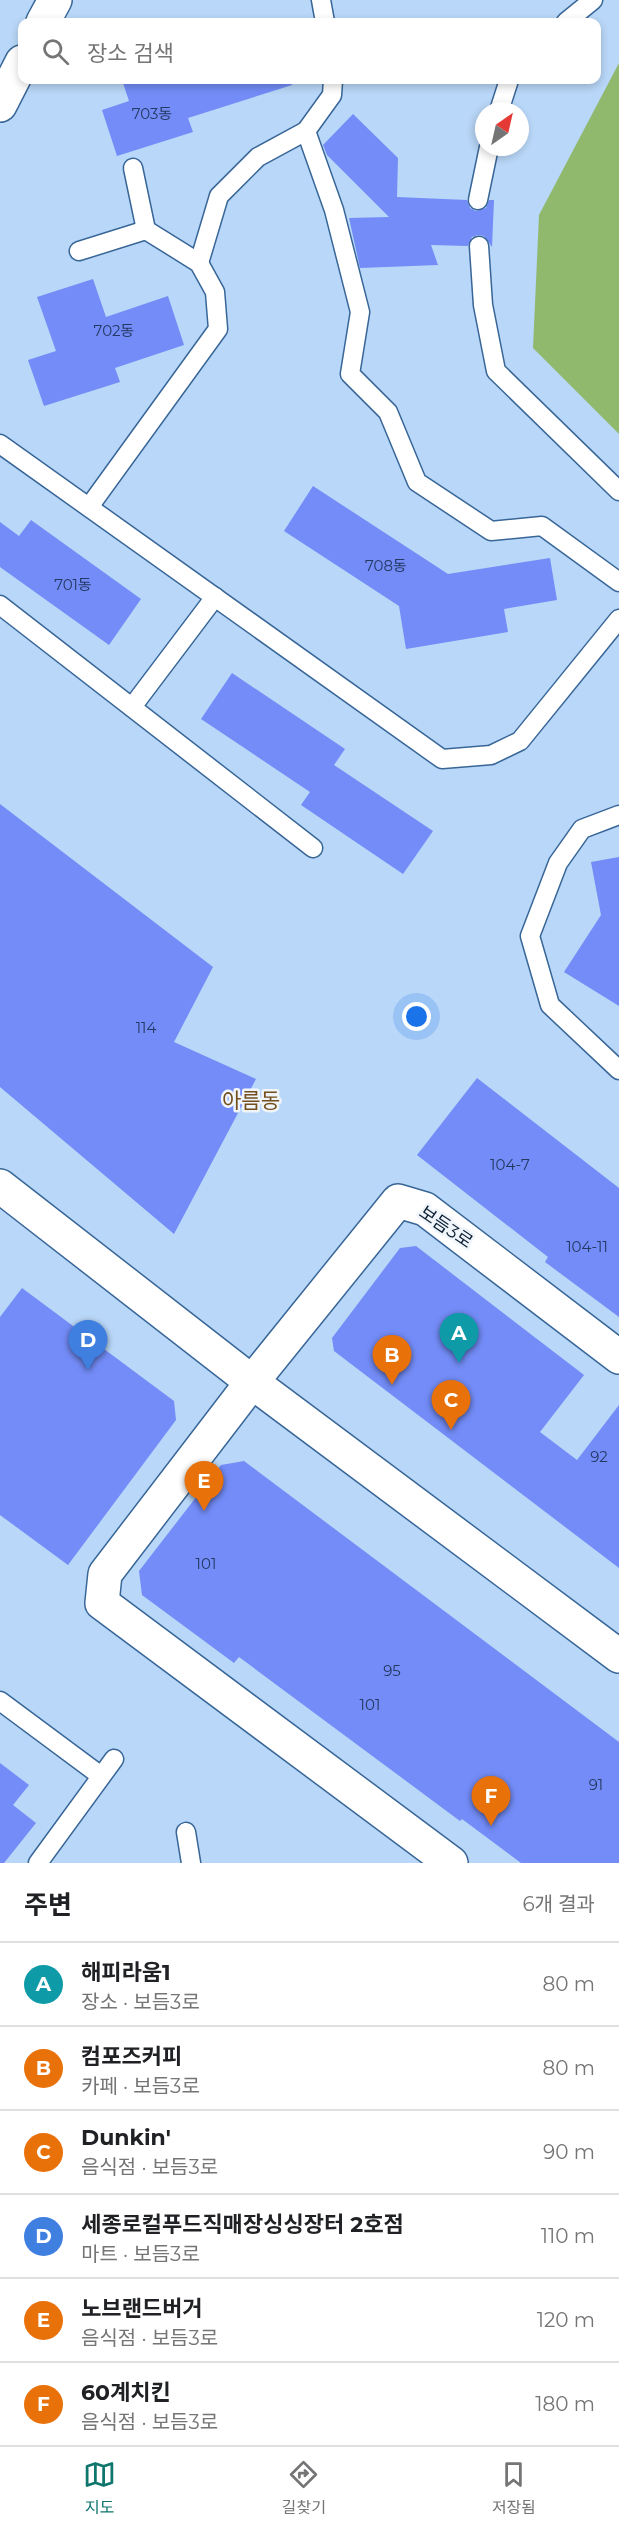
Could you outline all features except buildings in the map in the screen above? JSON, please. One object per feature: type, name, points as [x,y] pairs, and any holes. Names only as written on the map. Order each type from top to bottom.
[{"type":"street","points":[[45,18],[55,0]]},
{"type":"street","points":[[0,105],[18,70]]},
{"type":"street","points":[[0,1186],[252,1382],[619,1656]]},
{"type":"street","name":"보듬3로","points":[[252,1382],[398,1201],[425,1209],[619,1357]]},
{"type":"street","points":[[252,1382],[105,1574],[102,1603],[452,1863]]},
{"type":"lane","points":[[321,0],[324,18]]},
{"type":"lane","points":[[571,18],[593,0]]},
{"type":"lane","points":[[198,262],[219,196],[258,157],[306,131],[332,95],[333,84]]},
{"type":"lane","points":[[502,102],[508,84]]},
{"type":"lane","points":[[306,131],[334,210],[360,312],[350,374],[388,412],[417,482],[491,531],[542,526],[619,582]]},
{"type":"lane","points":[[478,200],[487,156]]},
{"type":"lane","points":[[88,507],[218,329],[215,292],[198,262],[146,230],[133,168]]},
{"type":"lane","points":[[79,251],[146,230]]},
{"type":"lane","points":[[479,246],[483,306],[496,370],[619,491]]},
{"type":"lane","points":[[0,444],[442,759],[491,754],[520,741],[619,619]]},
{"type":"lane","points":[[132,707],[215,597]]},
{"type":"lane","points":[[0,605],[313,848]]},
{"type":"lane","points":[[619,815],[582,829],[558,863],[530,936],[550,1005],[619,1070]]},
{"type":"lane","points":[[0,1701],[101,1776]]},
{"type":"lane","points":[[38,1863],[114,1759]]},
{"type":"lane","points":[[186,1832],[190,1863]]},
{"type":"green space","points":[[619,63],[619,434],[533,348],[539,215]]},
{"type":"place","name":"해피라움1","points":[[459,1363]]},
{"type":"place","name":"세종로컬푸드직매장싱싱장터 2호점","points":[[88,1370]]},
{"type":"place","name":"컴포즈커피","points":[[392,1385]]},
{"type":"place","name":"Dunkin'","points":[[451,1430]]},
{"type":"place","name":"노브랜드버거","points":[[204,1511]]},
{"type":"place","name":"60계치킨","points":[[491,1826]]},
{"type":"district","name":"아름동","points":[[251,1101]]}]
